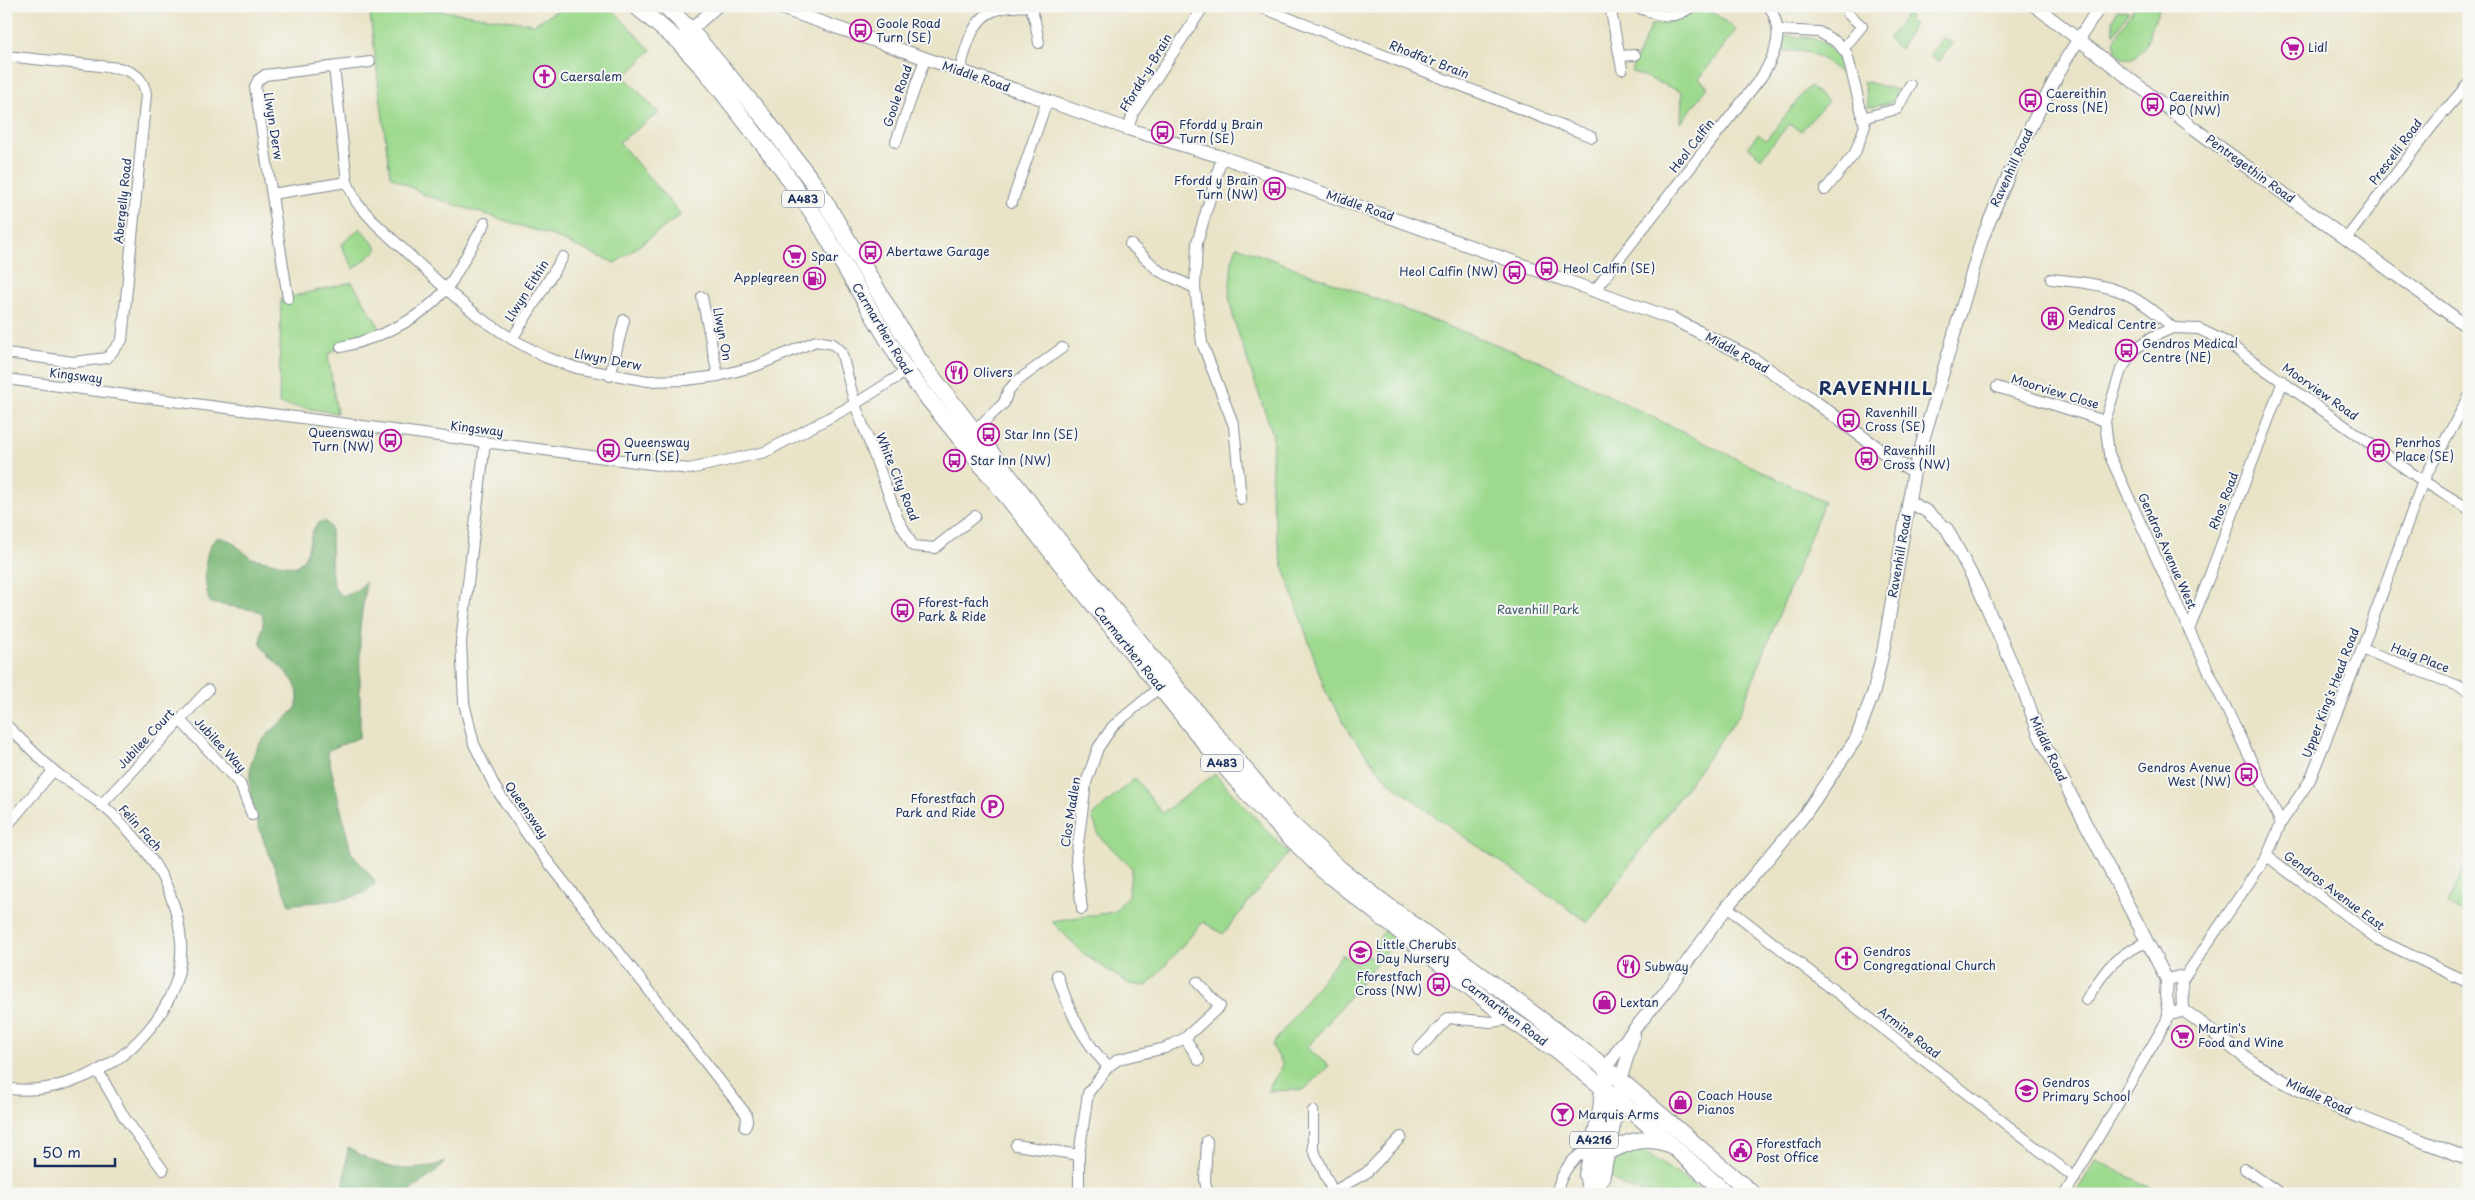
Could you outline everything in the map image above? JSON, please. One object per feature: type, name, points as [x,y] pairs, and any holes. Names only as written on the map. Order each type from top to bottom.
[{"type":"main road","name":"Carmarthen Road","points":[[636,6],[684,36],[766,120],[815,185],[920,360],[1165,674],[1289,822],[1362,886],[1606,1068],[1753,1194]]},
{"type":"main road","name":"Carmarthen Road","points":[[666,6],[705,70],[803,199],[907,372],[1160,687],[1257,804],[1300,848],[1339,882],[1510,1018],[1556,1050],[1673,1145],[1727,1194]]},
{"type":"main road","points":[[1603,1088],[1606,1068]]},
{"type":"main road","points":[[1618,1100],[1620,1080]]},
{"type":"main road","name":"A4216","points":[[1590,1193],[1601,1179],[1600,1150],[1603,1088]]},
{"type":"main road","name":"A4216","points":[[1600,1150],[1618,1100]]},
{"type":"main road","points":[[1600,1150],[1640,1138],[1655,1139],[1673,1145]]},
{"type":"street","points":[[684,36],[717,6]]},
{"type":"street","name":"Middle Road","points":[[775,6],[1128,129],[1222,157],[1673,319],[1753,359],[1810,398],[1898,463],[1914,471]]},
{"type":"street","points":[[960,71],[971,35],[992,8],[1030,6],[1036,21],[1039,43]]},
{"type":"street","name":"Ffordd-y-Brain","points":[[1128,129],[1133,113],[1204,6]]},
{"type":"street","name":"Rhodfa'r Brain","points":[[1258,6],[1592,138]]},
{"type":"street","points":[[1610,6],[1622,70]]},
{"type":"street","points":[[1635,6],[1655,15],[1669,16],[1686,11],[1692,6]]},
{"type":"street","points":[[1769,6],[1779,30],[1819,32],[1838,43],[1847,54],[1865,126],[1855,153],[1825,190]]},
{"type":"street","name":"Pentregethin Road","points":[[2035,6],[2192,127],[2469,328]]},
{"type":"street","name":"Ravenhill Road","points":[[1606,1068],[1666,991],[1727,907],[1803,817],[1856,739],[1874,690],[1884,647],[1914,471],[1990,216],[2021,145],[2066,59],[2080,41],[2100,6]]},
{"type":"street","points":[[1843,49],[1862,26],[1848,14]]},
{"type":"street","name":"Heol Calfin","points":[[1596,290],[1762,76],[1770,62],[1779,30]]},
{"type":"street","points":[[1620,56],[1635,55]]},
{"type":"street","name":"Abergelly Road","points":[[6,56],[128,70],[141,79],[146,94],[122,340],[107,358],[74,362],[6,353]]},
{"type":"street","name":"Goole Road","points":[[896,142],[925,59]]},
{"type":"street","name":"Llwyn Derw","points":[[288,298],[254,87],[258,80],[265,75],[370,62]]},
{"type":"street","name":"Llwyn Derw","points":[[334,67],[347,182],[350,191],[364,212],[446,290],[479,317],[512,339],[545,357],[577,368],[610,376],[648,381],[686,380],[718,376],[756,366],[816,341],[827,342],[840,350],[855,404]]},
{"type":"street","name":"Prescelli Road","points":[[2346,239],[2432,125],[2469,83]]},
{"type":"street","points":[[1862,118],[1896,109],[1910,85]]},
{"type":"street","points":[[1012,202],[1048,101]]},
{"type":"street","points":[[1222,157],[1197,243],[1195,288],[1202,343],[1234,426],[1242,499]]},
{"type":"street","points":[[272,194],[347,182]]},
{"type":"street","points":[[341,347],[388,332],[428,306],[446,290],[486,222]]},
{"type":"street","points":[[1130,244],[1159,271],[1195,288]]},
{"type":"street","name":"Llwyn Eithin","points":[[512,339],[563,257]]},
{"type":"street","points":[[2051,279],[2096,284],[2125,292],[2150,307],[2173,328]]},
{"type":"street","name":"Llwyn On","points":[[702,297],[718,376]]},
{"type":"street","points":[[610,376],[624,320]]},
{"type":"street","name":"Gendros Avenue West","points":[[2200,328],[2173,328],[2152,336],[2135,349],[2121,370],[2105,421],[2109,454],[2188,630],[2281,823]]},
{"type":"street","name":"Moorview Road","points":[[2200,328],[2226,342],[2423,481],[2469,510]]},
{"type":"street","points":[[974,431],[1004,403],[1008,392],[1016,382],[1062,348]]},
{"type":"street","name":"Kingsway","points":[[6,379],[690,469],[764,452],[855,404],[907,372],[920,360]]},
{"type":"street","name":"Rhos Road","points":[[2188,630],[2283,381]]},
{"type":"street","name":"Moorview Close","points":[[1996,387],[2105,421]]},
{"type":"street","name":"Upper King's Head Road","points":[[2182,981],[2267,856],[2281,823],[2316,768],[2362,649],[2423,481],[2469,397]]},
{"type":"street","name":"White City Road","points":[[855,404],[898,519],[913,546],[935,548],[975,516]]},
{"type":"street","name":"Queensway","points":[[485,442],[461,642],[464,703],[474,744],[496,789],[531,840],[746,1114],[747,1121],[744,1127]]},
{"type":"street","name":"Middle Road","points":[[1909,502],[1926,511],[1947,529],[1978,587],[2024,689],[2039,734],[2166,980]]},
{"type":"street","name":"Haig Place","points":[[2362,649],[2469,690]]},
{"type":"street","name":"Clos Madlen","points":[[1082,909],[1076,859],[1086,783],[1098,748],[1113,726],[1160,687]]},
{"type":"street","name":"Jubilee Court","points":[[101,805],[208,690]]},
{"type":"street","name":"Jubilee Way","points":[[180,720],[240,784],[252,815]]},
{"type":"street","name":"Felin Fach","points":[[6,726],[54,771],[101,805],[136,840],[157,866],[176,907],[181,947],[178,978],[158,1018],[128,1051],[98,1071],[58,1085],[22,1090],[6,1088]]},
{"type":"street","points":[[6,826],[54,771]]},
{"type":"street","name":"Gendros Avenue East","points":[[2267,856],[2377,939],[2469,983]]},
{"type":"street","name":"Armine Road","points":[[1727,907],[2075,1178]]},
{"type":"street","points":[[2086,1000],[2109,964],[2125,952],[2146,942]]},
{"type":"street","points":[[1057,975],[1075,1023],[1088,1045],[1108,1067]]},
{"type":"street","points":[[2065,1194],[2166,1022],[2169,1013],[2166,980],[2178,977],[2182,981],[2183,1010],[2169,1013]]},
{"type":"street","points":[[1079,1194],[1078,1155],[1088,1093],[1108,1067],[1120,1059],[1165,1048],[1185,1038],[1220,1006],[1197,982]]},
{"type":"street","name":"Middle Road","points":[[2183,1010],[2256,1065],[2282,1080],[2355,1114],[2469,1159]]},
{"type":"street","points":[[1418,1050],[1448,1018],[1491,1022],[1510,1018]]},
{"type":"street","name":"Ravenhill Road","points":[[1620,1080],[1626,1055],[1638,1026]]},
{"type":"street","points":[[1185,1038],[1199,1060]]},
{"type":"street","points":[[98,1071],[124,1117],[163,1170]]},
{"type":"street","points":[[1313,1111],[1312,1149],[1331,1193],[1366,1173],[1401,1137]]},
{"type":"street","points":[[1207,1141],[1205,1181],[1208,1194]]},
{"type":"street","points":[[1016,1145],[1078,1155]]},
{"type":"street","points":[[1556,1194],[1572,1160],[1581,1152],[1600,1150]]},
{"type":"street","points":[[2245,1169],[2281,1194]]},
{"type":"green space","points":[[369,6],[409,6],[534,24],[565,6],[609,6],[651,50],[625,77],[659,113],[619,142],[681,215],[615,263],[550,235],[425,195],[390,176]]},
{"type":"green space","points":[[1705,6],[1736,30],[1699,79],[1708,87],[1681,123],[1682,92],[1631,71],[1651,25],[1680,19]]},
{"type":"green space","points":[[2135,6],[2160,6],[2144,49],[2128,59],[2117,54],[2114,41]]},
{"type":"green space","points":[[2117,10],[2129,11],[2114,35],[2112,21]]},
{"type":"green space","points":[[1907,14],[1911,17],[1907,21],[1914,24],[1900,49],[1888,39]]},
{"type":"green space","points":[[1787,36],[1810,38],[1826,45],[1838,58],[1847,78],[1823,59],[1809,53],[1801,51],[1779,52],[1781,41]]},
{"type":"green space","points":[[1943,38],[1952,43],[1939,62],[1930,55]]},
{"type":"green space","points":[[1863,81],[1897,90],[1896,99],[1889,103],[1869,107]]},
{"type":"green space","points":[[1809,86],[1828,101],[1801,131],[1789,124],[1761,158],[1748,146],[1758,134],[1766,140]]},
{"type":"green space","points":[[360,228],[378,249],[354,269],[341,245]]},
{"type":"green space","name":"Ravenhill Park","points":[[1237,246],[1537,360],[1824,502],[1739,715],[1588,922],[1431,814],[1385,778],[1351,735],[1325,690],[1280,556],[1271,491],[1273,435],[1234,321],[1229,295],[1232,261]]},
{"type":"green space","points":[[352,282],[383,333],[337,348],[328,355],[337,413],[279,404],[281,299]]},
{"type":"green space","points":[[325,521],[331,530],[331,568],[336,590],[342,595],[352,593],[366,582],[360,626],[360,737],[327,751],[351,852],[376,882],[360,895],[349,898],[289,905],[259,828],[250,786],[251,767],[256,750],[269,733],[296,708],[297,690],[294,682],[263,648],[261,639],[263,619],[259,611],[210,603],[206,588],[206,567],[209,548],[213,541],[219,537],[231,541],[251,558],[295,567],[301,562],[308,550],[315,527],[320,522]]},
{"type":"green space","points":[[1215,774],[1288,853],[1223,934],[1203,922],[1147,986],[1129,984],[1084,954],[1051,921],[1114,912],[1128,896],[1132,868],[1099,836],[1092,816],[1135,778],[1162,813]]},
{"type":"green space","points":[[2469,857],[2469,914],[2447,905]]},
{"type":"green space","points":[[1384,931],[1396,940],[1307,1048],[1329,1066],[1304,1090],[1267,1091],[1283,1065],[1272,1045],[1342,954],[1356,964],[1364,953],[1371,957],[1376,950],[1373,948]]},
{"type":"green space","points":[[348,1147],[371,1160],[395,1168],[419,1169],[445,1162],[432,1175],[405,1194],[343,1194]]},
{"type":"green space","points":[[1636,1150],[1649,1155],[1707,1194],[1654,1194],[1641,1192],[1618,1183],[1610,1175],[1615,1161],[1622,1155]]},
{"type":"green space","points":[[2096,1160],[2163,1194],[2075,1194]]},
{"type":"place","name":"Goole Road Turn (SE)","points":[[860,31]]},
{"type":"place","name":"Lidl","points":[[2292,48]]},
{"type":"place","name":"Caersalem","points":[[544,77]]},
{"type":"place","name":"Caereithin Cross (NE)","points":[[2030,101]]},
{"type":"place","name":"Caereithin PO (NW)","points":[[2153,104]]},
{"type":"place","name":"Ffordd y Brain Turn (SE)","points":[[1163,132]]},
{"type":"place","name":"Ffordd y Brain Turn (NW)","points":[[1274,188]]},
{"type":"place","name":"Abertawe Garage","points":[[870,252]]},
{"type":"place","name":"Spar","points":[[795,257]]},
{"type":"place","name":"Heol Calfin (SE)","points":[[1547,269]]},
{"type":"place","name":"Heol Calfin (NW)","points":[[1514,272]]},
{"type":"place","name":"Applegreen","points":[[815,278]]},
{"type":"place","name":"Gendros Medical Centre","points":[[2052,318]]},
{"type":"place","name":"Gendros Medical Centre (NE)","points":[[2126,351]]},
{"type":"place","name":"Olivers","points":[[957,373]]},
{"type":"place","name":"Ravenhill Cross (SE)","points":[[1849,420]]},
{"type":"place","name":"Star Inn (SE)","points":[[988,435]]},
{"type":"place","name":"Queensway Turn (NW)","points":[[390,440]]},
{"type":"place","name":"Queensway Turn (SE)","points":[[608,450]]},
{"type":"place","name":"Penrhos Place (SE)","points":[[2379,450]]},
{"type":"place","name":"Ravenhill Cross (NW)","points":[[1867,458]]},
{"type":"place","name":"Star Inn (NW)","points":[[954,461]]},
{"type":"place","name":"Fforest-fach Park & Ride","points":[[902,610]]},
{"type":"place","name":"Gendros Avenue West (NW)","points":[[2247,775]]},
{"type":"place","name":"Fforestfach Park and Ride","points":[[992,806]]},
{"type":"place","name":"Little Cherubs Day Nursery","points":[[1360,952]]},
{"type":"place","name":"Gendros Congregational Church","points":[[1847,959]]},
{"type":"place","name":"Subway","points":[[1628,967]]},
{"type":"place","name":"Fforestfach Cross (NW)","points":[[1438,984]]},
{"type":"place","name":"Lextan","points":[[1604,1003]]},
{"type":"place","name":"Martin's Food and Wine","points":[[2182,1036]]},
{"type":"place","name":"Gendros Primary School","points":[[2026,1090]]},
{"type":"place","name":"Coach House Pianos","points":[[1681,1103]]},
{"type":"place","name":"Marquis Arms","points":[[1562,1115]]},
{"type":"place","name":"Fforestfach Post Office","points":[[1740,1151]]},
{"type":"district","name":"RAVENHILL","points":[[1876,389]]}]
